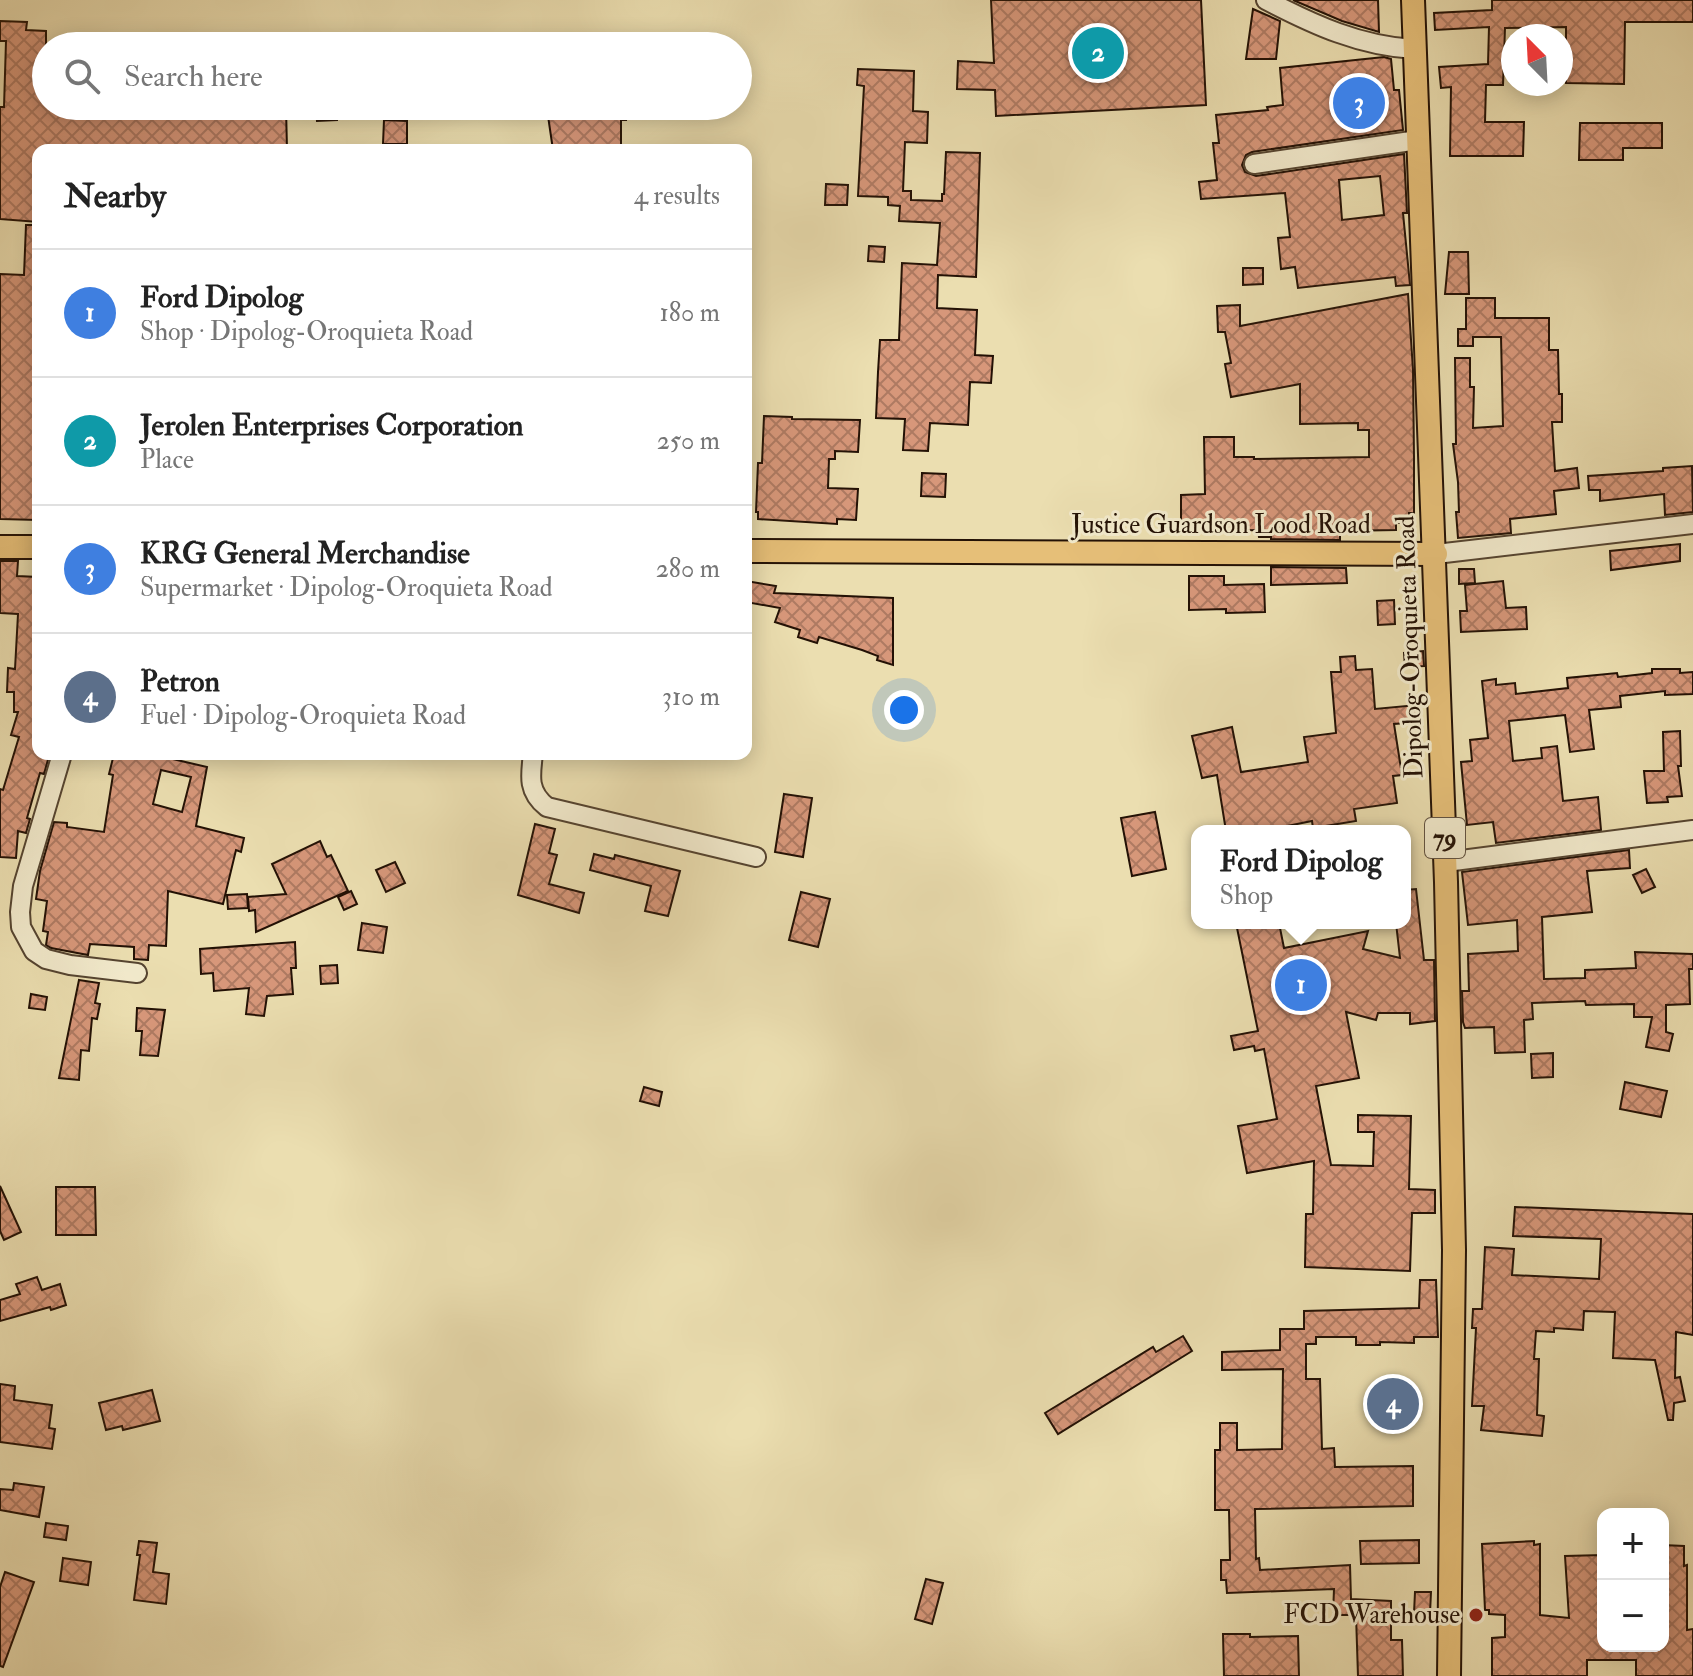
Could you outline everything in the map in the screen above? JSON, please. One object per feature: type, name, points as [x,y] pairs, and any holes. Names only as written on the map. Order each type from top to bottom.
[{"type":"main road","name":"Dipolog-Oroquieta Road","points":[[1413,0],[1446,862],[1454,1250],[1449,1676]]},
{"type":"main road","points":[[0,547],[32,547]]},
{"type":"main road","name":"Justice Guardson Lood Road","points":[[752,551],[1436,554]]},
{"type":"street","points":[[1266,0],[1338,34],[1390,48],[1414,49]]},
{"type":"street","points":[[1254,164],[1418,140]]},
{"type":"street","name":"Justice Guardson Lood Road","points":[[1436,554],[1693,524]]},
{"type":"street","points":[[60,760],[23,886],[21,927],[34,951],[46,959],[137,973]]},
{"type":"street","points":[[532,760],[532,791],[547,807],[756,857]]},
{"type":"street","points":[[1446,862],[1693,830]]},
{"type":"building","points":[[991,0],[1201,0],[1206,105],[996,116],[995,90],[957,89],[958,61],[994,63]]},
{"type":"building","points":[[1293,0],[1378,0],[1379,32],[1342,21]]},
{"type":"building","points":[[1492,0],[1693,0],[1693,22],[1625,22],[1624,84],[1573,83],[1573,24],[1501,24],[1501,85],[1486,85],[1485,122],[1524,122],[1523,156],[1450,156],[1451,87],[1441,88],[1439,67],[1488,64],[1489,27],[1435,30],[1434,13],[1492,10]]},
{"type":"building","points":[[1253,9],[1280,21],[1276,59],[1246,59]]},
{"type":"building","points":[[0,21],[27,22],[26,30],[46,31],[32,32],[32,120],[286,120],[287,144],[32,144],[32,222],[0,219],[0,107],[4,107],[6,41],[0,41]]},
{"type":"building","points":[[1384,57],[1391,59],[1394,90],[1399,90],[1403,130],[1252,152],[1246,155],[1242,165],[1245,172],[1256,176],[1404,154],[1407,213],[1403,213],[1410,285],[1396,286],[1395,277],[1298,288],[1295,267],[1281,269],[1278,238],[1290,237],[1285,193],[1201,199],[1199,182],[1217,180],[1213,143],[1219,143],[1216,115],[1268,110],[1267,107],[1283,105],[1280,68]],"holes":[[[1380,176],[1384,215],[1342,220],[1339,180]]]},
{"type":"building","points":[[858,69],[914,71],[913,111],[928,112],[927,143],[905,142],[903,191],[911,191],[911,200],[942,201],[946,152],[980,153],[976,277],[938,275],[937,308],[977,310],[975,355],[993,356],[991,383],[970,382],[968,425],[930,423],[928,451],[903,450],[905,419],[876,418],[878,372],[880,340],[899,340],[902,263],[937,265],[940,223],[899,221],[900,206],[888,205],[888,197],[858,196],[864,86],[857,85]]},
{"type":"building","points":[[384,120],[407,121],[407,144],[383,144]]},
{"type":"building","points":[[549,120],[621,120],[621,144],[552,144]]},
{"type":"building","points":[[1580,123],[1662,123],[1662,148],[1623,148],[1623,160],[1579,160]]},
{"type":"building","points":[[826,184],[848,185],[847,205],[825,205]]},
{"type":"building","points":[[26,225],[32,225],[32,520],[0,519],[0,274],[24,275]]},
{"type":"building","points":[[869,246],[885,247],[884,262],[868,261]]},
{"type":"building","points":[[1449,252],[1468,252],[1469,294],[1445,294]]},
{"type":"building","points":[[1243,268],[1263,268],[1263,284],[1243,285]]},
{"type":"building","points":[[1408,294],[1414,458],[1414,513],[1409,513],[1409,522],[1396,523],[1396,530],[1340,531],[1340,540],[1271,539],[1259,537],[1258,530],[1181,532],[1181,495],[1205,494],[1204,437],[1234,437],[1234,457],[1369,457],[1369,430],[1358,430],[1358,423],[1300,424],[1300,384],[1231,397],[1225,364],[1231,363],[1225,332],[1218,332],[1217,306],[1240,305],[1240,326]]},
{"type":"building","points":[[1466,298],[1495,298],[1495,318],[1549,318],[1549,350],[1558,350],[1559,394],[1562,394],[1562,422],[1552,422],[1555,471],[1577,468],[1579,488],[1554,491],[1556,514],[1510,519],[1511,533],[1458,538],[1458,482],[1453,444],[1456,444],[1455,358],[1470,358],[1470,387],[1474,387],[1473,428],[1503,426],[1501,337],[1473,337],[1473,346],[1458,346],[1458,329],[1466,329]]},
{"type":"building","points":[[764,416],[860,420],[858,452],[835,451],[835,459],[829,459],[828,488],[858,489],[856,520],[837,519],[837,524],[758,519],[758,463],[762,463]]},
{"type":"building","points":[[1692,466],[1693,512],[1665,515],[1664,494],[1600,501],[1600,490],[1589,490],[1588,476]]},
{"type":"building","points":[[922,473],[946,474],[945,497],[921,496]]},
{"type":"building","points":[[1680,544],[1680,561],[1611,570],[1610,551]]},
{"type":"building","points":[[0,561],[18,561],[17,576],[32,577],[32,760],[48,760],[44,774],[40,773],[27,818],[30,819],[26,833],[18,831],[16,858],[0,857],[0,789],[3,790],[19,737],[11,735],[18,712],[14,712],[14,692],[7,692],[8,668],[15,669],[18,614],[0,613]]},
{"type":"building","points":[[1271,567],[1346,568],[1347,583],[1271,585]]},
{"type":"building","points":[[1459,569],[1474,569],[1475,583],[1459,584]]},
{"type":"building","points":[[1189,576],[1224,576],[1224,585],[1264,584],[1265,612],[1189,610]]},
{"type":"building","points":[[1503,581],[1506,608],[1526,607],[1527,629],[1461,632],[1460,611],[1467,611],[1465,585]]},
{"type":"building","points":[[752,582],[776,586],[774,593],[893,598],[893,665],[877,660],[878,656],[819,637],[817,643],[798,637],[800,630],[775,622],[780,608],[752,603]]},
{"type":"building","points":[[1394,600],[1395,624],[1378,625],[1377,601]]},
{"type":"building","points":[[1423,651],[1424,666],[1405,667],[1404,653]]},
{"type":"building","points":[[1355,656],[1356,670],[1372,669],[1375,709],[1417,705],[1418,722],[1394,724],[1402,775],[1393,776],[1397,803],[1354,809],[1356,821],[1331,825],[1313,825],[1312,821],[1292,825],[1225,825],[1217,775],[1202,778],[1192,736],[1232,727],[1241,772],[1308,762],[1304,737],[1336,733],[1331,672],[1341,672],[1340,657]]},
{"type":"building","points":[[1652,669],[1693,672],[1693,694],[1665,695],[1665,691],[1620,696],[1621,707],[1589,710],[1594,749],[1570,752],[1565,715],[1509,721],[1513,761],[1542,758],[1541,748],[1557,746],[1563,801],[1598,797],[1601,830],[1496,843],[1493,822],[1467,825],[1461,762],[1472,761],[1470,740],[1488,738],[1482,681],[1496,679],[1496,685],[1515,683],[1516,694],[1568,688],[1567,678],[1617,673],[1618,677],[1652,673]]},
{"type":"building","points":[[1680,731],[1681,766],[1678,766],[1682,796],[1667,797],[1668,802],[1647,803],[1644,771],[1664,771],[1663,732]]},
{"type":"building","points":[[112,760],[177,760],[207,767],[196,826],[244,838],[241,852],[236,850],[223,904],[168,891],[166,946],[149,945],[148,960],[134,959],[134,947],[90,944],[88,955],[51,948],[46,945],[48,932],[43,931],[47,901],[36,899],[40,871],[54,822],[104,832],[113,775],[109,774]],"holes":[[[161,770],[191,777],[182,812],[153,804]]]},
{"type":"building","points":[[784,794],[812,798],[803,857],[775,852]]},
{"type":"building","points":[[1155,812],[1166,869],[1132,876],[1121,818]]},
{"type":"building","points":[[535,824],[555,829],[549,853],[557,855],[549,884],[584,893],[579,913],[518,895]]},
{"type":"building","points":[[320,841],[327,857],[331,855],[348,891],[256,932],[255,910],[249,911],[248,897],[286,894],[272,864]]},
{"type":"building","points":[[1629,850],[1630,868],[1587,871],[1592,912],[1542,917],[1544,979],[1585,978],[1585,970],[1636,968],[1635,952],[1693,954],[1693,969],[1689,969],[1690,1004],[1666,1005],[1666,1032],[1673,1034],[1669,1051],[1646,1047],[1652,1017],[1634,1017],[1634,1004],[1586,1005],[1585,1001],[1532,1003],[1533,1019],[1524,1020],[1525,1052],[1495,1053],[1494,1027],[1465,1028],[1463,1022],[1462,991],[1469,991],[1468,954],[1518,951],[1517,920],[1468,925],[1462,872]]},
{"type":"building","points":[[594,854],[614,859],[615,855],[680,871],[668,916],[645,911],[651,886],[590,870]]},
{"type":"building","points":[[395,862],[405,883],[386,892],[376,870]]},
{"type":"building","points":[[1646,869],[1655,887],[1642,893],[1633,875]]},
{"type":"building","points":[[1411,889],[1416,889],[1424,960],[1434,960],[1435,1021],[1410,1024],[1410,1013],[1378,1013],[1376,1020],[1346,1012],[1359,1078],[1316,1086],[1331,1165],[1373,1166],[1374,1132],[1358,1132],[1358,1115],[1411,1116],[1409,1189],[1435,1190],[1435,1213],[1412,1213],[1410,1271],[1305,1267],[1306,1214],[1313,1214],[1314,1161],[1247,1173],[1238,1126],[1277,1119],[1264,1049],[1255,1051],[1254,1046],[1234,1050],[1231,1036],[1258,1031],[1237,929],[1280,929],[1284,948],[1368,931],[1363,949],[1400,958],[1397,929],[1411,929]]},
{"type":"building","points":[[351,891],[357,904],[344,910],[338,897]]},
{"type":"building","points":[[801,892],[830,899],[818,947],[789,940]]},
{"type":"building","points":[[247,894],[248,908],[228,909],[227,895]]},
{"type":"building","points":[[362,923],[387,927],[383,953],[358,950]]},
{"type":"building","points":[[295,942],[296,968],[291,968],[293,994],[267,996],[264,1016],[246,1014],[249,988],[214,991],[213,973],[201,974],[200,949]]},
{"type":"building","points":[[337,965],[338,983],[321,984],[320,966]]},
{"type":"building","points":[[79,980],[99,983],[95,1003],[100,1004],[97,1019],[92,1018],[89,1051],[81,1050],[79,1080],[59,1078]]},
{"type":"building","points":[[31,994],[47,997],[45,1010],[29,1008]]},
{"type":"building","points":[[137,1008],[165,1010],[158,1056],[140,1055],[142,1031],[136,1031]]},
{"type":"building","points":[[1553,1053],[1553,1077],[1532,1078],[1531,1054]]},
{"type":"building","points":[[1625,1082],[1667,1091],[1661,1117],[1620,1109]]},
{"type":"building","points":[[644,1087],[662,1092],[659,1106],[640,1101]]},
{"type":"building","points":[[0,1186],[21,1232],[4,1240],[0,1231]]},
{"type":"building","points":[[56,1187],[95,1187],[96,1235],[56,1235]]},
{"type":"building","points":[[1515,1207],[1693,1214],[1693,1335],[1676,1332],[1675,1378],[1680,1377],[1685,1401],[1674,1403],[1673,1420],[1668,1420],[1655,1360],[1613,1358],[1615,1312],[1584,1311],[1583,1330],[1554,1328],[1554,1332],[1536,1331],[1534,1359],[1539,1359],[1537,1415],[1544,1416],[1542,1436],[1481,1430],[1484,1406],[1472,1406],[1476,1328],[1472,1328],[1473,1309],[1482,1309],[1485,1247],[1514,1249],[1512,1275],[1599,1279],[1601,1239],[1513,1236]]},
{"type":"building","points":[[37,1277],[42,1290],[60,1284],[66,1305],[0,1321],[0,1300],[20,1294],[16,1284]]},
{"type":"building","points":[[1420,1280],[1436,1280],[1438,1337],[1414,1337],[1414,1343],[1356,1345],[1356,1337],[1316,1337],[1316,1344],[1306,1344],[1306,1379],[1320,1379],[1322,1449],[1334,1448],[1335,1467],[1413,1466],[1413,1506],[1255,1509],[1256,1559],[1259,1558],[1260,1570],[1350,1565],[1351,1599],[1391,1601],[1391,1640],[1402,1640],[1403,1676],[1358,1676],[1356,1615],[1333,1615],[1334,1589],[1227,1593],[1226,1580],[1221,1580],[1221,1560],[1230,1560],[1229,1510],[1215,1510],[1215,1450],[1220,1450],[1220,1423],[1237,1423],[1237,1450],[1282,1449],[1283,1369],[1222,1370],[1222,1352],[1280,1350],[1280,1329],[1304,1329],[1304,1311],[1419,1308]]},
{"type":"building","points":[[1183,1336],[1192,1351],[1058,1434],[1045,1413],[1153,1347],[1156,1352]]},
{"type":"building","points":[[0,1384],[15,1386],[14,1400],[52,1405],[49,1428],[55,1429],[52,1449],[0,1442]]},
{"type":"building","points":[[152,1390],[160,1421],[123,1430],[122,1426],[106,1430],[99,1403]]},
{"type":"building","points":[[1370,1392],[1417,1392],[1416,1416],[1370,1416]]},
{"type":"building","points":[[14,1483],[44,1487],[39,1517],[0,1510],[0,1489],[13,1490]]},
{"type":"building","points":[[46,1523],[68,1526],[66,1540],[44,1537]]},
{"type":"building","points":[[1419,1540],[1419,1563],[1361,1564],[1360,1541]]},
{"type":"building","points":[[139,1541],[157,1543],[153,1572],[169,1574],[166,1604],[134,1600]]},
{"type":"building","points":[[1534,1541],[1534,1545],[1540,1544],[1540,1615],[1569,1618],[1565,1556],[1597,1555],[1597,1652],[1669,1652],[1669,1545],[1684,1546],[1687,1630],[1693,1629],[1693,1676],[1636,1676],[1636,1660],[1587,1660],[1587,1676],[1492,1676],[1492,1638],[1505,1637],[1505,1615],[1489,1614],[1489,1610],[1485,1610],[1482,1544]]},
{"type":"building","points":[[63,1558],[91,1562],[88,1585],[60,1581]]},
{"type":"building","points":[[5,1572],[34,1582],[3,1667],[0,1666],[0,1587]]},
{"type":"building","points":[[926,1579],[943,1583],[932,1624],[915,1619]]},
{"type":"building","points":[[1415,1592],[1431,1592],[1430,1613],[1414,1613]]},
{"type":"building","points":[[1223,1634],[1298,1636],[1299,1676],[1224,1676]]},
{"type":"place","name":"Jerolen Enterprises Corporation","points":[[1098,53]]},
{"type":"place","name":"KRG General Merchandise","points":[[1359,103]]},
{"type":"place","name":"Ford Dipolog","points":[[1301,985]]},
{"type":"place","name":"Petron","points":[[1393,1404]]},
{"type":"place","name":"FCD Warehouse","points":[[1476,1615]]}]
